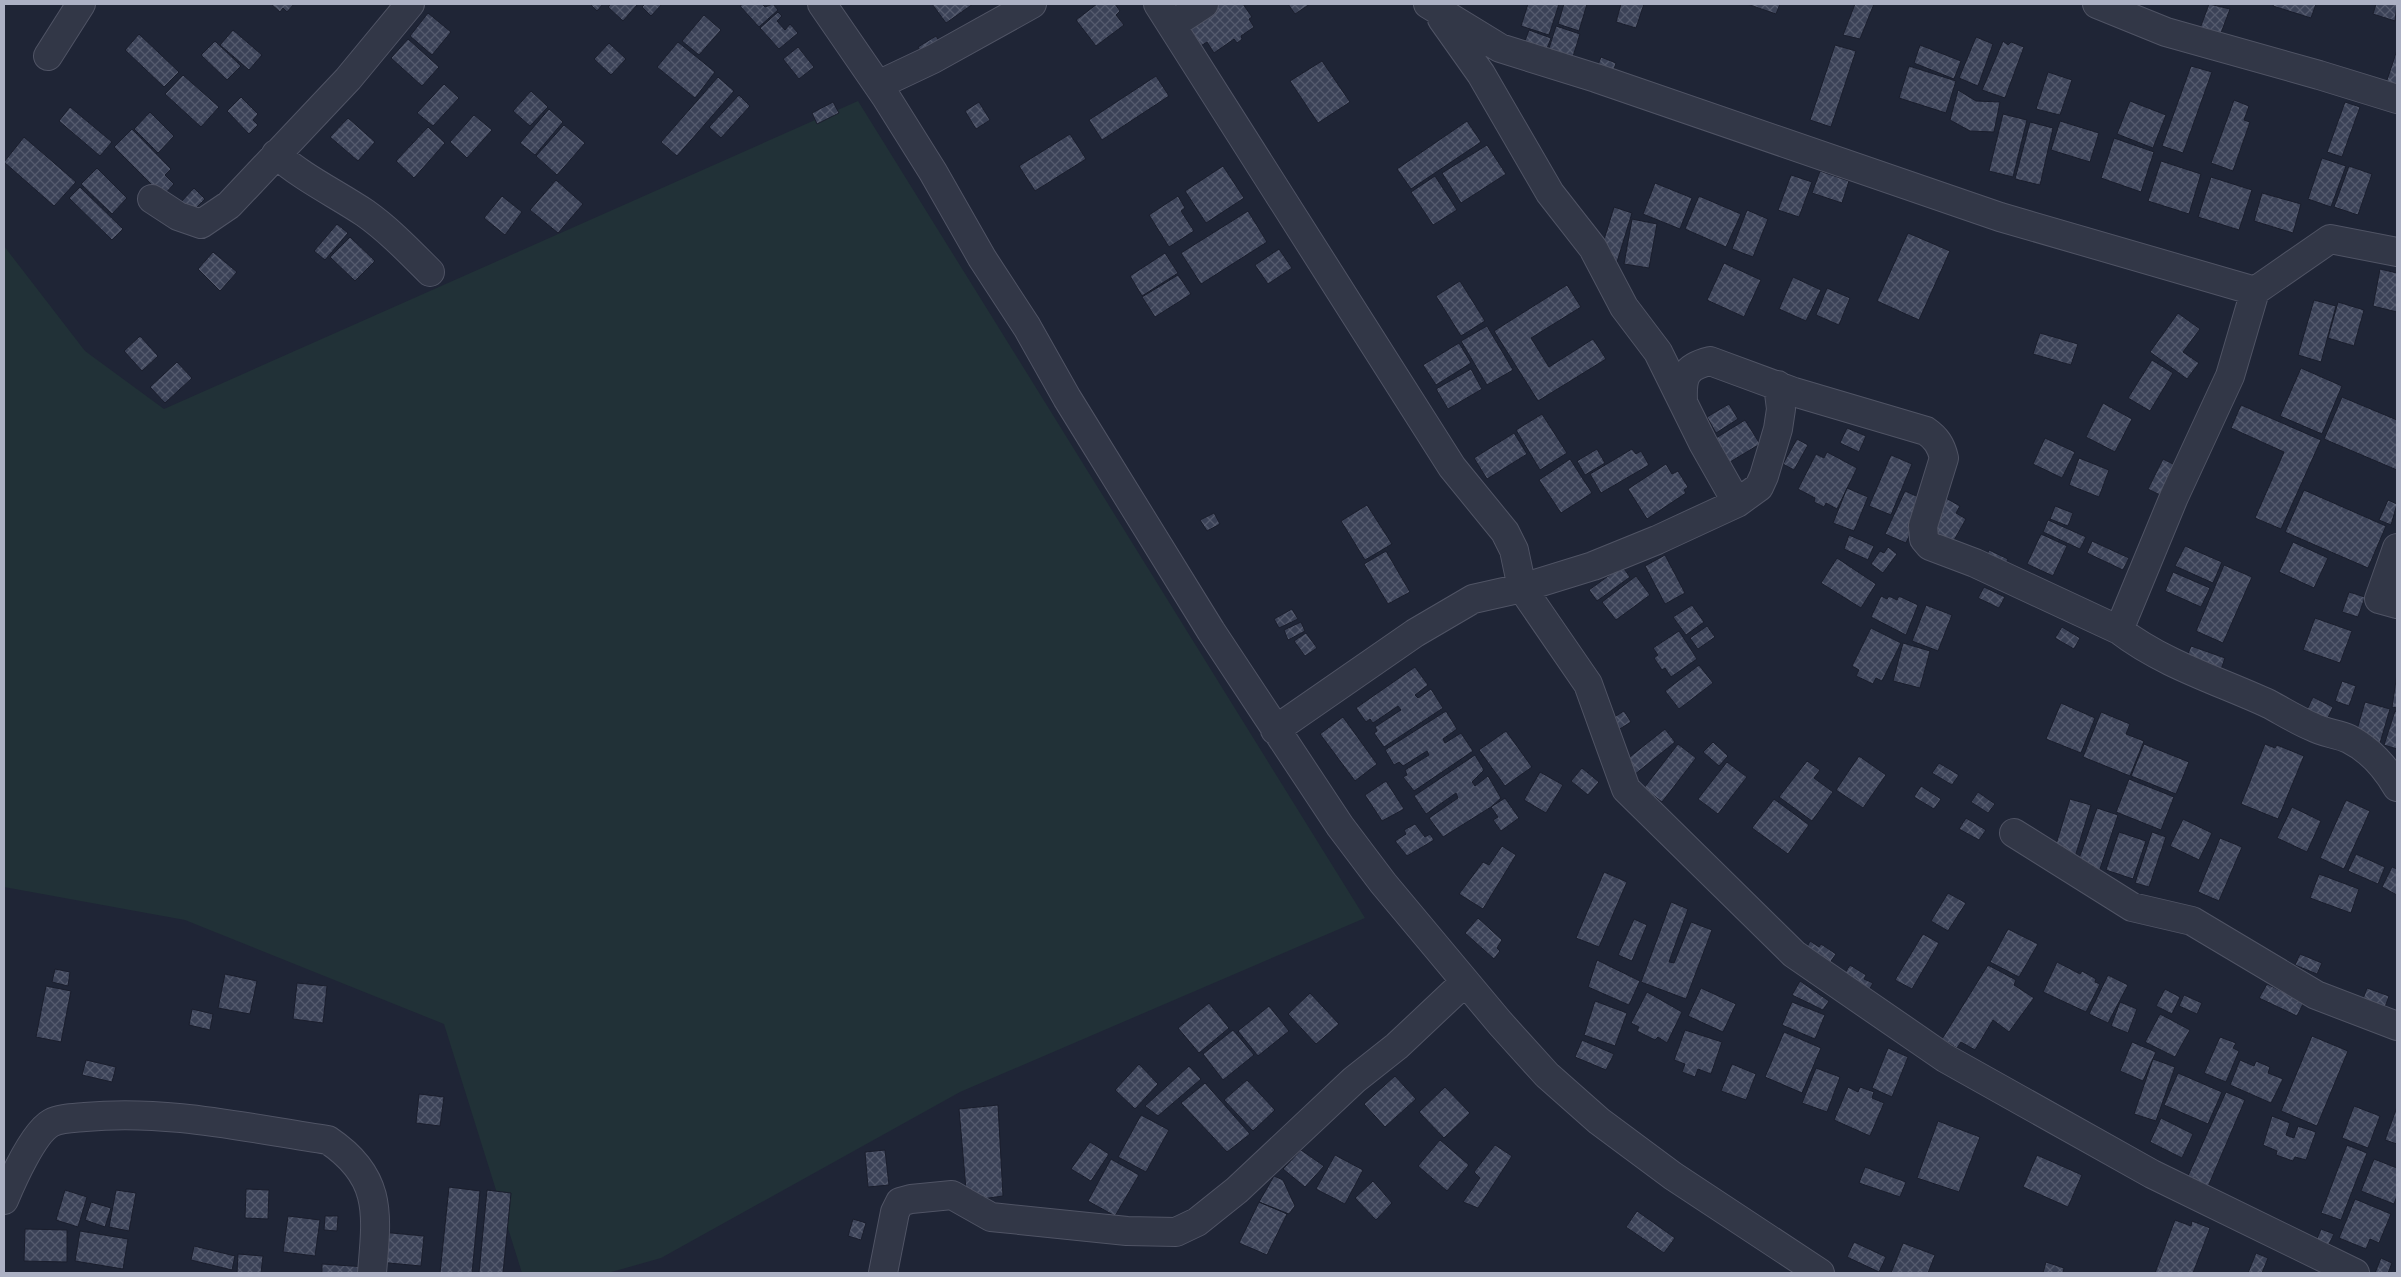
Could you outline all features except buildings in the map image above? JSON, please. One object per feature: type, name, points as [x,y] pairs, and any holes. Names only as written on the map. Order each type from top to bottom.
[{"type":"street","points":[[48,56],[80,4]]},
{"type":"street","points":[[152,199],[178,216],[201,224],[229,205],[348,80],[410,4]]},
{"type":"street","points":[[822,4],[878,85],[933,172],[982,258],[1028,328],[1072,407],[1211,631],[1340,826],[1465,982],[1547,1075],[1599,1121],[1673,1176],[1820,1273]]},
{"type":"street","points":[[878,85],[933,59],[1032,4]]},
{"type":"street","points":[[1204,4],[1165,14],[1452,467],[1505,532],[1514,550],[1522,588],[1588,684],[1626,788],[1794,954],[1945,1058],[2152,1174],[2355,1273]]},
{"type":"street","points":[[2097,4],[2166,32],[2319,74],[2397,99]]},
{"type":"street","points":[[1431,7],[1500,48],[1596,78],[2000,217],[2255,292]]},
{"type":"street","points":[[1431,7],[1477,69],[1550,193],[1593,248],[1624,307],[1658,352],[1737,503]]},
{"type":"street","points":[[1477,69],[1500,48]]},
{"type":"street","points":[[276,154],[290,166],[364,213],[392,234],[430,272]]},
{"type":"street","points":[[2119,630],[2174,497],[2230,376],[2255,292],[2330,239],[2397,252]]},
{"type":"street","points":[[1683,401],[1683,382],[1688,370],[1696,364],[1710,361],[1794,392],[1926,431],[1938,442],[1944,458],[1923,526],[1924,538],[1930,546],[1975,563],[2119,630],[2138,644],[2212,680],[2268,704],[2314,728],[2349,739],[2371,755],[2388,772],[2397,787]]},
{"type":"street","points":[[1275,730],[1431,623],[1473,599],[1522,588],[1593,566],[1657,540],[1737,503],[1759,487],[1764,476],[1778,429],[1780,410],[1778,385]]},
{"type":"street","points":[[2397,548],[2379,599],[2397,604]]},
{"type":"street","points":[[2014,833],[2132,907],[2192,920],[2316,995],[2397,1026]]},
{"type":"street","points":[[883,1273],[895,1212],[900,1202],[911,1198],[952,1195],[991,1218],[1127,1231],[1176,1232],[1197,1222],[1236,1190],[1354,1080],[1397,1046],[1465,982]]},
{"type":"street","points":[[4,1200],[15,1173],[42,1131],[52,1123],[76,1118],[110,1115],[193,1119],[328,1140],[341,1149],[357,1165],[371,1189],[376,1217],[372,1273]]},
{"type":"shaded area","points":[[858,101],[1365,918],[960,1092],[661,1258],[608,1273],[522,1273],[444,1024],[185,920],[4,887],[4,246],[85,351],[164,409]]}]
